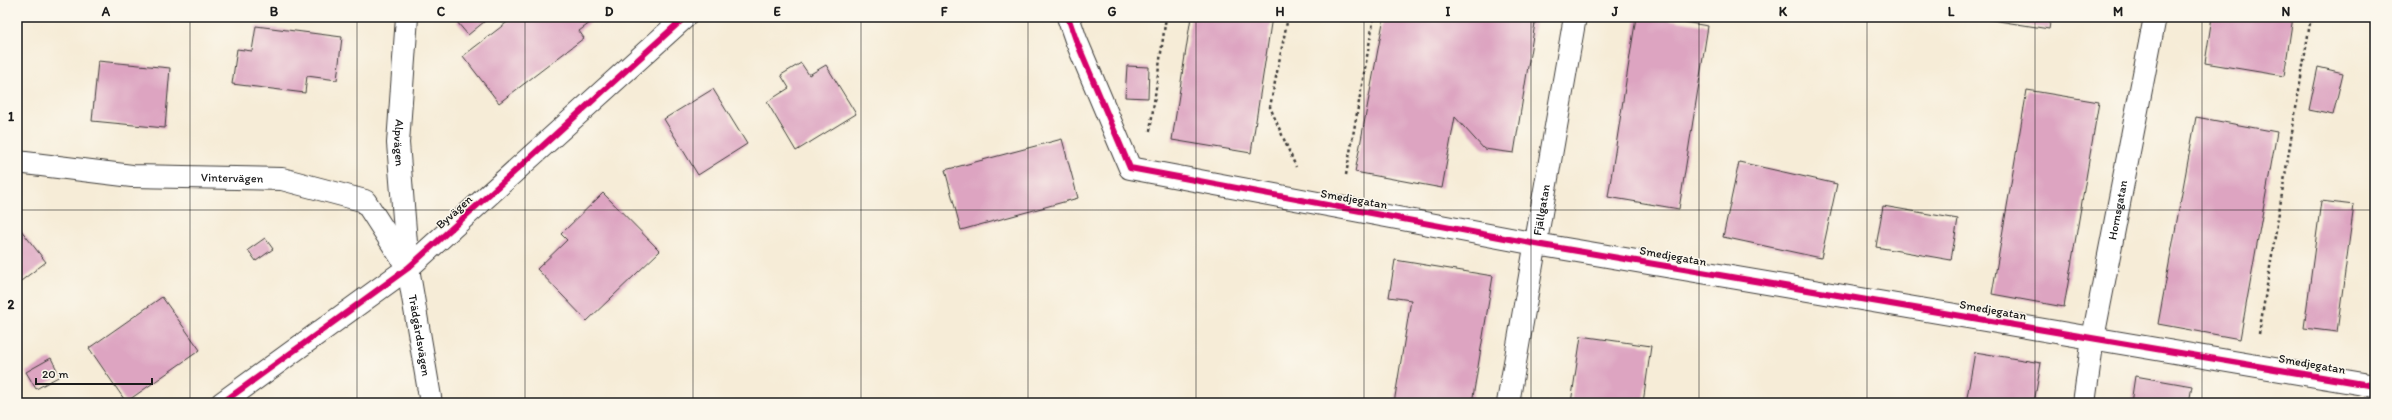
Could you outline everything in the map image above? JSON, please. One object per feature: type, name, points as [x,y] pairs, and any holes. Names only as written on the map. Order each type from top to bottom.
[{"type":"street","name":"Alpvägen","points":[[407,17],[398,143],[408,268]]},
{"type":"street","name":"Byvägen","points":[[222,403],[408,268],[686,17]]},
{"type":"street","name":"Smedjegatan","points":[[1068,17],[1076,40],[1130,168],[1536,244],[2375,386]]},
{"type":"street","name":"Fjällgatan","points":[[1508,403],[1575,17]]},
{"type":"street","name":"Hornsgatan","points":[[2084,403],[2093,338],[2155,17]]},
{"type":"street","name":"Vintervägen","points":[[17,162],[132,176],[282,179],[358,199],[365,201],[408,268]]},
{"type":"street","name":"Trädgårdsvägen","points":[[408,268],[431,403]]},
{"type":"path","points":[[1145,171],[1166,17]]},
{"type":"path","points":[[1288,17],[1270,107],[1311,202]]},
{"type":"path","points":[[1340,207],[1374,17]]},
{"type":"path","points":[[2254,365],[2311,17]]},
{"type":"building","points":[[462,17],[490,17],[468,35],[457,22]]},
{"type":"building","points":[[514,17],[598,17],[579,31],[584,38],[499,103],[463,56]]},
{"type":"building","points":[[1191,17],[1272,17],[1251,153],[1172,140]]},
{"type":"building","points":[[1384,17],[1536,17],[1514,153],[1484,149],[1455,117],[1442,188],[1355,172]]},
{"type":"building","points":[[1636,17],[1654,17],[1708,26],[1679,209],[1608,197]]},
{"type":"building","points":[[1973,17],[2051,17],[2049,29]]},
{"type":"building","points":[[2212,17],[2293,17],[2284,76],[2205,63]]},
{"type":"building","points":[[2355,17],[2366,17],[2365,20]]},
{"type":"building","points":[[256,26],[342,37],[337,80],[307,76],[305,93],[232,84],[237,49],[252,51]]},
{"type":"building","points":[[98,61],[170,68],[165,128],[92,121]]},
{"type":"building","points":[[801,63],[809,75],[826,65],[856,114],[796,151],[767,102],[789,88],[781,75]]},
{"type":"building","points":[[1127,66],[1149,67],[1148,98],[1125,97]]},
{"type":"building","points":[[2318,67],[2343,73],[2333,115],[2309,110]]},
{"type":"building","points":[[713,89],[747,144],[698,175],[664,119]]},
{"type":"building","points":[[2027,90],[2099,102],[2064,307],[1992,294]]},
{"type":"building","points":[[2196,117],[2277,132],[2240,339],[2158,324]]},
{"type":"building","points":[[1062,139],[1078,198],[961,230],[945,170]]},
{"type":"building","points":[[1739,162],[1837,184],[1821,258],[1723,237]]},
{"type":"building","points":[[603,193],[660,251],[587,321],[537,269],[567,240],[561,234]]},
{"type":"building","points":[[2321,201],[2354,205],[2337,332],[2304,328]]},
{"type":"building","points":[[1883,206],[1958,219],[1951,260],[1876,247]]},
{"type":"building","points":[[17,225],[46,262],[17,284]]},
{"type":"building","points":[[265,238],[273,249],[256,261],[248,250]]},
{"type":"building","points":[[1395,260],[1493,276],[1472,403],[1394,403],[1411,300],[1389,297]]},
{"type":"building","points":[[162,297],[200,350],[126,402],[89,348]]},
{"type":"building","points":[[1581,336],[1651,346],[1643,403],[1571,403]]},
{"type":"building","points":[[1975,352],[2041,363],[2034,403],[1966,403]]},
{"type":"building","points":[[51,358],[60,376],[36,389],[26,372]]},
{"type":"building","points":[[2135,376],[2192,386],[2189,403],[2131,403]]},
{"type":"building","points":[[2342,399],[2354,402],[2354,403],[2341,403]]},
{"type":"cycle path","points":[[222,403],[408,268],[685,17]]},
{"type":"cycle path","points":[[1068,17],[1076,40],[1130,168],[1536,244],[2375,386]]}]
